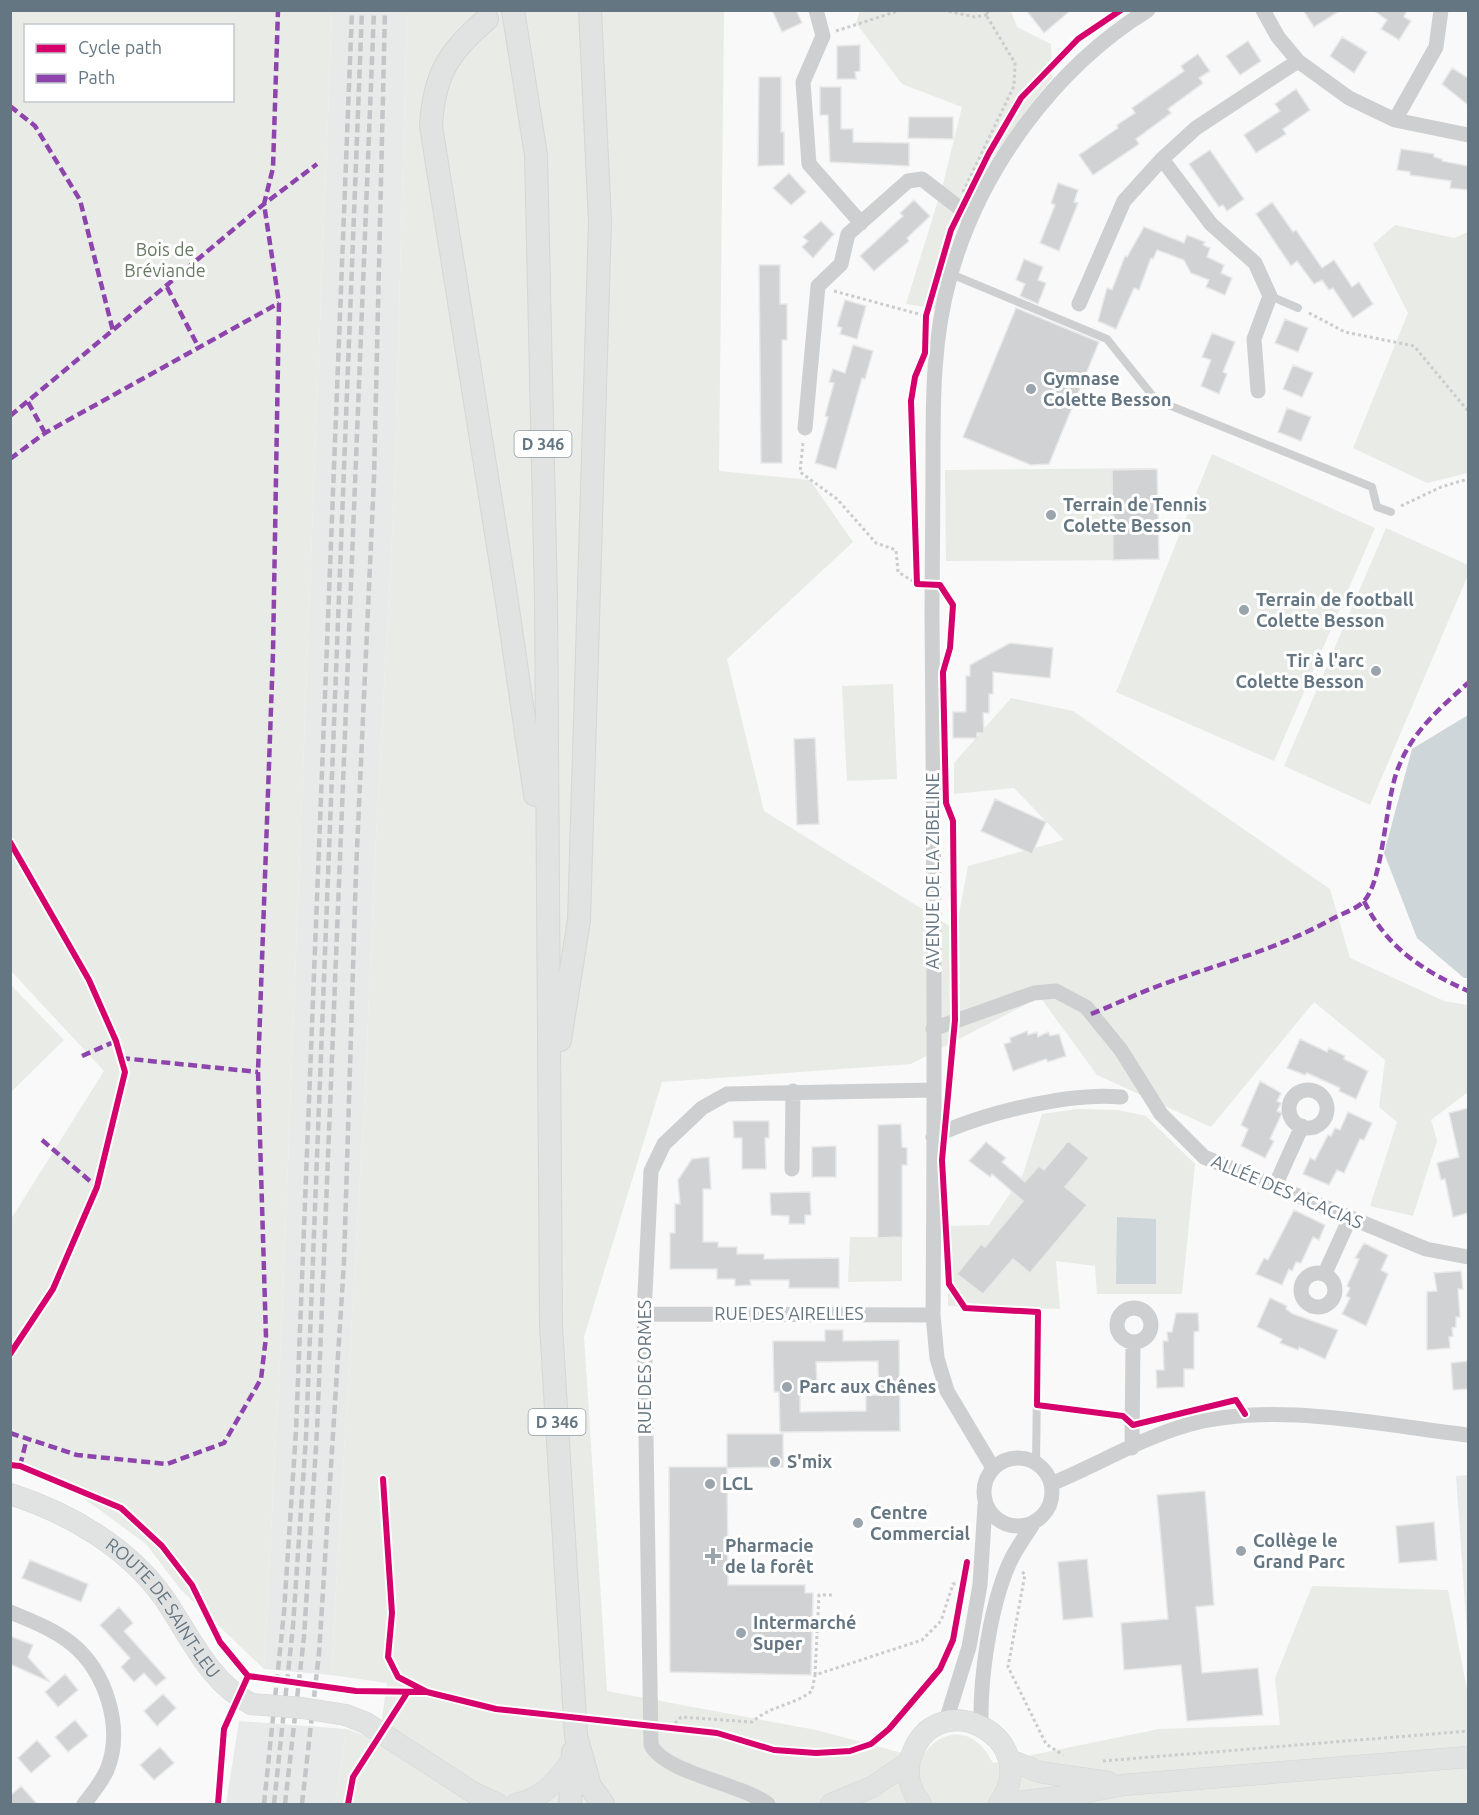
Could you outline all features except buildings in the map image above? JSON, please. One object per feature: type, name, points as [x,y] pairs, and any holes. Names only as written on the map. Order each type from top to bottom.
[{"type":"main road","name":"D 346","points":[[513,10],[536,155],[546,598],[551,1326],[576,1736],[590,1786],[603,1804]]},
{"type":"main road","points":[[549,1107],[579,920],[600,222],[590,10]]},
{"type":"main road","points":[[487,19],[459,44],[446,61],[438,77],[432,98],[430,126],[507,602],[548,879]]},
{"type":"main road","name":"ROUTE DE SAINT-LEU","points":[[10,1494],[57,1511],[113,1546],[144,1573],[163,1596],[215,1677],[239,1698],[251,1704],[302,1708],[346,1715],[374,1728],[480,1799],[498,1804]]},
{"type":"main road","points":[[921,1804],[914,1795],[909,1779],[909,1762],[913,1748],[933,1727],[946,1721],[964,1720],[981,1724],[1006,1749],[1011,1766],[1009,1784],[999,1804]]},
{"type":"main road","name":"D 346","points":[[570,1804],[570,1762],[576,1736]]},
{"type":"main road","points":[[999,1804],[1067,1796],[1123,1785],[1468,1757]]},
{"type":"main road","points":[[516,1804],[539,1796],[555,1784],[570,1762]]},
{"type":"main road","points":[[831,1804],[872,1786],[909,1762]]},
{"type":"main road","points":[[1011,1766],[1018,1763],[1039,1772],[1123,1785]]},
{"type":"street","points":[[816,10],[823,36],[803,82],[808,164],[861,223]]},
{"type":"street","name":"AVENUE DE LA ZIBELINE","points":[[993,1468],[947,1391],[937,1358],[933,1315],[933,1029],[924,585],[933,367],[963,212],[1044,101],[1071,71],[1108,38],[1148,10]]},
{"type":"street","points":[[1263,10],[1278,37],[1298,61],[1349,98],[1395,120],[1468,135]]},
{"type":"street","points":[[1395,120],[1436,47],[1441,10]]},
{"type":"street","points":[[1079,304],[1124,201],[1162,159],[1196,128],[1298,61]]},
{"type":"street","points":[[1162,159],[1211,224],[1255,263],[1270,296],[1254,339],[1258,391]]},
{"type":"street","points":[[805,429],[818,286],[841,264],[848,234],[908,181],[922,179],[963,212]]},
{"type":"street","name":"ALLÉE DES ACACIAS","points":[[933,1029],[1034,993],[1056,991],[1086,1007],[1121,1050],[1161,1114],[1204,1157],[1426,1249],[1468,1257]]},
{"type":"street","name":"RUE DES ORMES","points":[[768,1804],[754,1795],[664,1761],[655,1754],[651,1745],[644,1314],[651,1171],[664,1144],[702,1108],[728,1094],[933,1089]]},
{"type":"street","points":[[792,1169],[793,1091]]},
{"type":"street","points":[[933,1137],[1038,1103],[1099,1095],[1121,1097]]},
{"type":"street","points":[[1275,1186],[1302,1126]]},
{"type":"street","points":[[1325,1274],[1350,1218]]},
{"type":"street","name":"RUE DES AIRELLES","points":[[644,1314],[933,1315]]},
{"type":"street","points":[[1132,1448],[1133,1342]]},
{"type":"street","points":[[1051,1484],[1183,1426],[1245,1414],[1285,1414],[1468,1435]]},
{"type":"street","points":[[946,1721],[969,1647],[978,1595],[985,1505],[984,1486],[993,1468],[1015,1458],[1036,1464],[1043,1469],[1051,1484],[1050,1505],[1044,1515],[1033,1524],[1010,1563],[1000,1590],[980,1699],[981,1724]]},
{"type":"street","points":[[985,1505],[1004,1524],[1015,1527],[1033,1524]]},
{"type":"street","points":[[10,1612],[49,1628],[73,1645],[91,1664],[102,1685],[113,1717],[108,1768],[84,1804]]},
{"type":"lane","points":[[951,274],[1107,339],[1156,400],[1372,487],[1377,507],[1391,512]]},
{"type":"lane","points":[[1270,296],[1298,308]]},
{"type":"lane","points":[[1036,1464],[1038,1312]]},
{"type":"path","points":[[823,36],[901,10]]},
{"type":"path","points":[[943,10],[975,17],[989,10]]},
{"type":"path","points":[[963,212],[969,176],[1014,86],[1014,63],[985,13]]},
{"type":"path","points":[[963,212],[1000,135]]},
{"type":"path","points":[[818,286],[926,316]]},
{"type":"path","points":[[926,326],[929,306]]},
{"type":"path","points":[[1298,308],[1345,332],[1414,346],[1468,411]]},
{"type":"path","points":[[805,429],[800,472],[837,499],[876,543],[896,550],[898,572],[924,585]]},
{"type":"path","points":[[1391,512],[1422,495],[1468,479]]},
{"type":"path","points":[[917,573],[924,585]]},
{"type":"path","points":[[1010,1563],[1025,1574],[1008,1667],[1046,1744],[1065,1757]]},
{"type":"path","points":[[961,1595],[965,1573]]},
{"type":"path","points":[[815,1675],[922,1640],[941,1621],[953,1584],[963,1583]]},
{"type":"path","points":[[671,1728],[681,1717],[752,1722],[762,1713],[796,1701],[812,1691],[815,1675],[819,1595],[833,1595]]},
{"type":"path","points":[[659,1727],[682,1729]]},
{"type":"path","points":[[1097,1761],[1468,1731]]},
{"type":"shaded area","points":[[332,11],[407,11],[394,500],[365,1091],[331,1675],[264,1669],[282,1320]]},
{"type":"shaded area","points":[[1468,715],[1468,978],[1464,978],[1417,938],[1384,853],[1412,749]]},
{"type":"shaded area","points":[[1117,1217],[1156,1219],[1156,1284],[1116,1284]]},
{"type":"shaded area","points":[[1468,1475],[1468,1647],[1456,1476]]},
{"type":"shaded area","points":[[239,1721],[346,1729],[335,1804],[226,1804]]},
{"type":"green space","name":"Bois de Bréviande","points":[[11,10],[332,11],[282,1320],[264,1669],[181,1590],[146,1544],[78,1494],[11,1466],[11,1219],[104,1071],[11,971]]},
{"type":"green space","points":[[407,11],[724,11],[719,471],[810,480],[853,542],[727,659],[764,811],[956,930],[968,866],[1064,840],[1014,788],[954,794],[954,763],[1011,698],[1073,711],[1330,889],[1350,958],[1444,1001],[1468,1005],[1468,1092],[1431,1120],[1437,1141],[1413,1216],[1370,1206],[1397,1122],[1379,1107],[1385,1060],[1314,1002],[1211,1127],[1097,1075],[1040,997],[911,1064],[662,1082],[584,1337],[607,1691],[816,1730],[921,1758],[939,1740],[949,1735],[959,1735],[969,1737],[978,1743],[993,1763],[1159,1729],[1280,1725],[1275,1678],[1312,1586],[1448,1590],[1468,1695],[1468,1804],[335,1804],[346,1729],[379,1740],[387,1683],[331,1675],[365,1091],[394,500]]},
{"type":"green space","points":[[860,11],[1011,11],[1017,27],[1051,44],[1052,78],[1006,138],[978,182],[956,228],[947,258],[938,309],[906,304],[943,184],[962,107],[902,84],[856,23]]},
{"type":"green space","points":[[1395,225],[1454,238],[1468,232],[1468,473],[1427,483],[1353,448],[1408,313],[1373,244]]},
{"type":"green space","name":"Terrain de football Colette Besson","points":[[1212,454],[1375,528],[1274,761],[1116,692]]},
{"type":"green space","name":"Terrain de Tennis Colette Besson","points":[[1155,468],[1156,560],[946,561],[945,470]]},
{"type":"green space","name":"Tir à l'arc Colette Besson","points":[[1386,528],[1468,565],[1468,575],[1370,805],[1284,766]]},
{"type":"green space","points":[[893,684],[897,779],[847,781],[842,686]]},
{"type":"green space","points":[[11,985],[64,1040],[11,1092]]},
{"type":"green space","points":[[1077,1109],[1118,1110],[1146,1116],[1195,1164],[1182,1294],[1097,1294],[1095,1266],[1056,1261],[1060,1309],[948,1306],[948,1226],[989,1225],[1023,1174],[1042,1114]]},
{"type":"green space","points":[[850,1237],[902,1237],[902,1281],[848,1282]]},
{"type":"railway","points":[[264,1804],[284,1612],[296,1431],[352,10]]},
{"type":"railway","points":[[274,1804],[293,1626],[306,1437],[362,10]]},
{"type":"railway","points":[[285,1804],[304,1637],[317,1431],[374,10]]},
{"type":"railway","points":[[302,1804],[319,1653],[344,1262],[356,871],[374,478],[385,10]]},
{"type":"marked path","points":[[10,1433],[77,1455],[167,1464],[224,1443],[261,1379],[266,1337],[258,1072],[273,653],[279,303],[264,204],[273,168],[278,10]]},
{"type":"marked path","points":[[10,106],[35,126],[80,200],[113,331]]},
{"type":"marked path","points":[[10,416],[264,204],[317,164]]},
{"type":"marked path","points":[[167,287],[199,348]]},
{"type":"marked path","points":[[10,459],[45,433],[279,303]]},
{"type":"marked path","points":[[28,402],[45,433]]},
{"type":"marked path","points":[[1091,1014],[1158,986],[1290,939],[1361,904],[1371,890],[1376,875],[1394,780],[1405,753],[1429,720],[1468,683]]},
{"type":"marked path","points":[[1364,901],[1383,932],[1407,956],[1436,975],[1468,991]]},
{"type":"marked path","points":[[82,1056],[116,1041]]},
{"type":"marked path","points":[[121,1058],[258,1072]]},
{"type":"marked path","points":[[42,1140],[97,1187]]},
{"type":"marked path","points":[[20,1466],[27,1438]]},
{"type":"cycle path","points":[[1121,10],[1078,39],[1021,98],[989,153],[951,230],[926,316],[925,353],[915,377],[911,401],[917,584],[940,585],[953,605],[950,648],[943,672],[946,803],[953,821],[955,1020],[942,1160],[949,1284],[965,1308],[1038,1312],[1037,1405],[1123,1416],[1133,1425],[1236,1400],[1245,1414]]},
{"type":"cycle path","points":[[10,842],[89,980],[116,1041],[125,1072],[97,1187],[53,1289],[10,1354]]},
{"type":"cycle path","points":[[10,1465],[20,1466],[121,1508],[162,1546],[192,1585],[220,1642],[248,1676],[356,1691],[427,1692]]},
{"type":"cycle path","points":[[383,1479],[392,1613],[388,1657],[398,1677],[427,1692],[496,1709],[717,1733],[774,1750],[816,1753],[850,1751],[871,1744],[889,1729],[940,1669],[953,1640],[967,1562]]},
{"type":"cycle path","points":[[218,1804],[224,1729],[248,1676]]},
{"type":"cycle path","points":[[348,1804],[353,1777],[407,1693]]},
{"type":"place","name":"Gymnase Colette Besson","points":[[1031,389]]},
{"type":"place","name":"Terrain de Tennis Colette Besson","points":[[1051,515]]},
{"type":"place","name":"Terrain de football Colette Besson","points":[[1244,610]]},
{"type":"place","name":"Tir à l'arc Colette Besson","points":[[1376,671]]},
{"type":"place","name":"Parc aux Chênes","points":[[787,1387]]},
{"type":"place","name":"S'mix","points":[[775,1462]]},
{"type":"place","name":"LCL","points":[[710,1484]]},
{"type":"place","name":"Centre Commercial","points":[[858,1523]]},
{"type":"place","name":"Collège le Grand Parc","points":[[1241,1551]]},
{"type":"place","name":"Pharmacie de la forêt","points":[[713,1556]]},
{"type":"place","name":"Intermarché Super","points":[[741,1633]]}]
